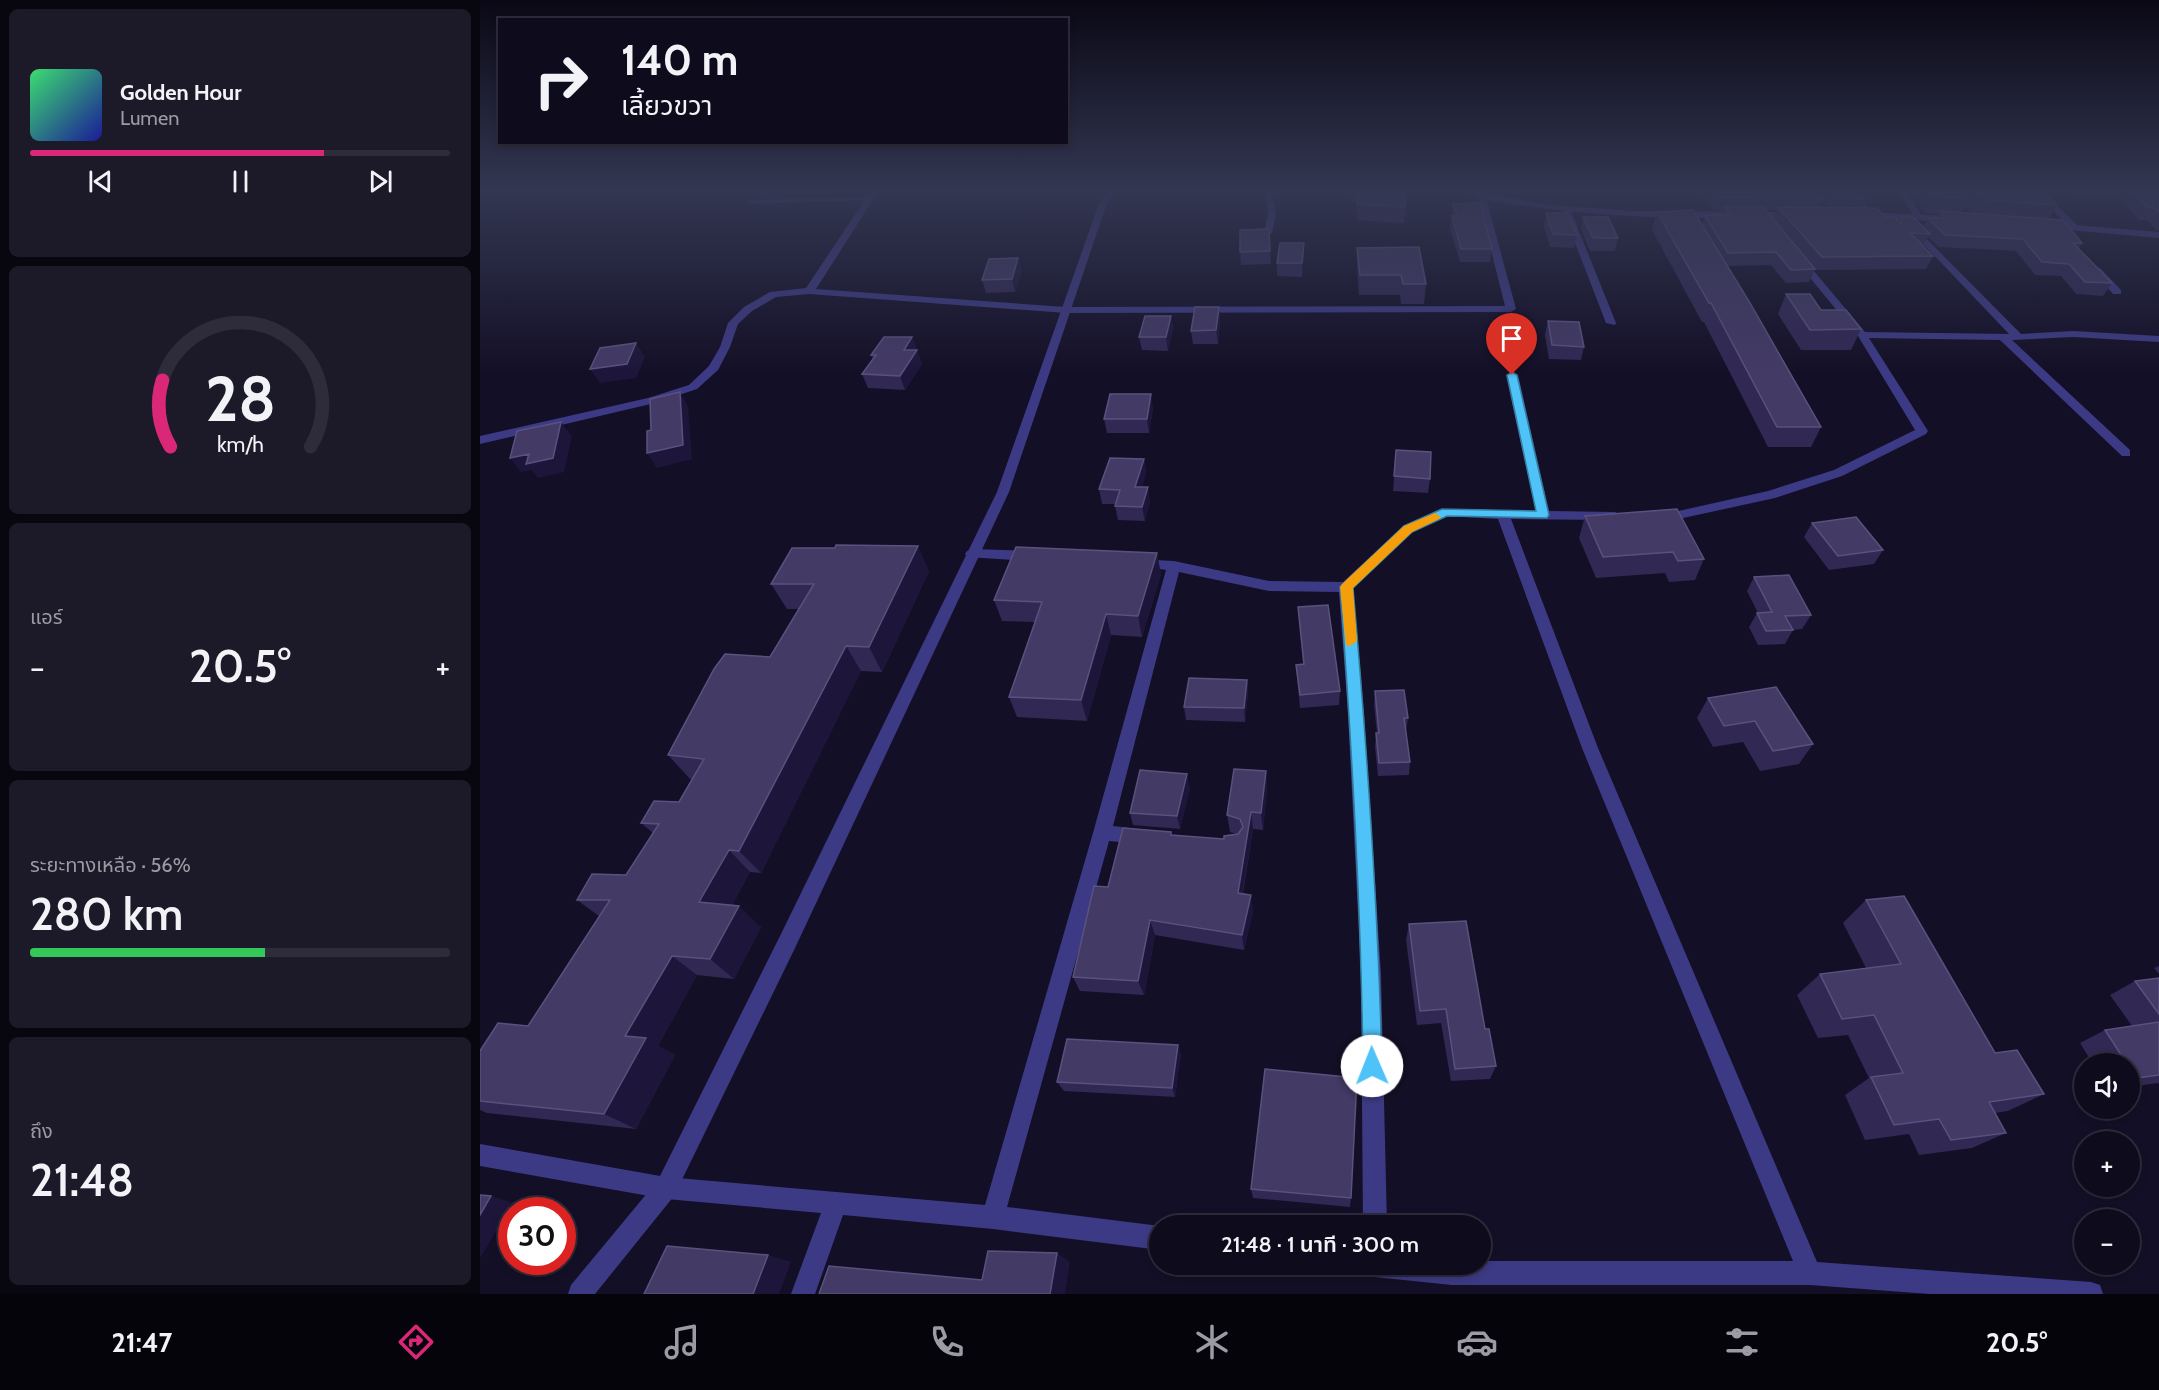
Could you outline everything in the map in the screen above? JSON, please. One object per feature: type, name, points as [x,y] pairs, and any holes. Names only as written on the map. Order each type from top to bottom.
[{"type":"street","points":[[809,291],[834,252]]},
{"type":"street","points":[[580,1294],[666,1188],[788,941],[1003,492],[1086,252]]},
{"type":"street","points":[[480,440],[651,401],[693,387],[714,368],[725,347],[733,322],[759,300],[774,294],[809,291],[1066,310],[1511,309],[1496,252]]},
{"type":"street","points":[[1583,252],[1611,323]]},
{"type":"street","points":[[1650,516],[1674,516],[1770,495],[1838,473],[1922,431],[1862,335],[1793,252]]},
{"type":"street","points":[[1937,252],[2018,337]]},
{"type":"street","points":[[2088,260],[2117,292]]},
{"type":"street","points":[[1862,335],[2018,337],[2073,334],[2157,340]]},
{"type":"street","points":[[2003,337],[2126,453]]},
{"type":"street","points":[[1512,375],[1543,515]]},
{"type":"street","points":[[1131,561],[1174,566],[1269,586],[1346,587],[1408,529],[1446,512],[1626,516]]},
{"type":"street","points":[[1503,515],[1590,748],[1810,1273]]},
{"type":"street","points":[[972,554],[1041,556]]},
{"type":"street","points":[[993,1217],[1102,833],[1174,566]]},
{"type":"street","points":[[1346,587],[1356,713],[1371,974],[1375,1215]]},
{"type":"street","points":[[1102,833],[1162,838]]},
{"type":"street","points":[[480,1155],[666,1188],[993,1217],[1149,1237]]},
{"type":"street","points":[[803,1294],[836,1203]]},
{"type":"street","points":[[1491,1273],[1810,1273],[2091,1294]]},
{"type":"building","points":[[1279,252],[1303,252],[1302,263],[1277,263]]},
{"type":"building","points":[[1357,252],[1420,252],[1426,284],[1403,284],[1401,275],[1360,275]]},
{"type":"building","points":[[1680,252],[1719,252],[1821,427],[1777,427]]},
{"type":"building","points":[[1776,252],[1801,252],[1815,269],[1791,270]]},
{"type":"building","points":[[1818,252],[1929,252],[1933,256],[1822,257]]},
{"type":"building","points":[[2034,252],[2082,252],[2112,283],[2085,282],[2069,264],[2042,262]]},
{"type":"building","points":[[1018,258],[1012,279],[982,280],[989,259]]},
{"type":"building","points":[[1786,294],[1810,294],[1821,310],[1846,310],[1861,329],[1810,330]]},
{"type":"building","points":[[1195,307],[1219,307],[1216,330],[1191,331]]},
{"type":"building","points":[[1145,316],[1171,316],[1166,337],[1139,337]]},
{"type":"building","points":[[1548,321],[1579,322],[1584,347],[1552,345]]},
{"type":"building","points":[[884,337],[912,337],[904,350],[917,350],[900,376],[862,374],[876,355],[871,355]]},
{"type":"building","points":[[636,343],[627,364],[590,369],[600,348]]},
{"type":"building","points":[[680,392],[683,445],[647,453],[647,431],[651,430],[650,399]]},
{"type":"building","points":[[1110,394],[1151,394],[1147,419],[1104,419]]},
{"type":"building","points":[[561,422],[553,458],[526,464],[529,454],[510,458],[517,431]]},
{"type":"building","points":[[1396,450],[1431,452],[1430,479],[1394,476]]},
{"type":"building","points":[[1110,458],[1144,459],[1135,487],[1148,487],[1142,507],[1115,506],[1120,490],[1099,489]]},
{"type":"building","points":[[1677,509],[1704,559],[1678,561],[1673,552],[1603,557],[1585,516]]},
{"type":"building","points":[[1856,517],[1883,550],[1838,556],[1812,523]]},
{"type":"building","points":[[836,545],[918,546],[869,647],[846,646],[739,851],[729,850],[699,902],[739,906],[710,959],[672,956],[625,1036],[646,1038],[604,1114],[480,1101],[480,1051],[498,1023],[528,1026],[610,900],[577,900],[592,874],[626,875],[659,824],[641,823],[654,801],[679,802],[704,759],[668,755],[714,669],[725,654],[770,657],[814,584],[771,584],[792,548],[835,548]]},
{"type":"building","points":[[1016,547],[1157,553],[1138,616],[1106,614],[1081,700],[1009,697],[1042,602],[994,600]]},
{"type":"building","points":[[1789,575],[1811,615],[1785,616],[1793,630],[1766,631],[1757,613],[1772,612],[1754,577]]},
{"type":"building","points":[[1328,605],[1340,691],[1300,695],[1296,665],[1304,664],[1298,607]]},
{"type":"building","points":[[1189,678],[1247,680],[1244,708],[1184,707]]},
{"type":"building","points":[[1776,687],[1813,744],[1773,751],[1755,721],[1724,726],[1708,698]]},
{"type":"building","points":[[1404,690],[1408,718],[1404,718],[1410,762],[1379,763],[1375,691]]},
{"type":"building","points":[[1234,769],[1266,771],[1261,813],[1251,812],[1238,893],[1251,895],[1242,935],[1150,920],[1138,981],[1073,977],[1094,886],[1108,887],[1123,828],[1224,839],[1224,836],[1238,834],[1243,827],[1240,819],[1227,815]]},
{"type":"building","points":[[1140,770],[1187,774],[1177,816],[1130,813]]},
{"type":"building","points":[[1904,896],[1995,1053],[2017,1050],[2044,1094],[1989,1102],[2006,1133],[1951,1140],[1939,1119],[1894,1125],[1871,1077],[1903,1073],[1874,1015],[1842,1019],[1820,974],[1901,964],[1866,900]]},
{"type":"building","points":[[1466,921],[1485,1029],[1489,1029],[1496,1066],[1455,1069],[1446,1009],[1420,1011],[1409,924]]},
{"type":"building","points":[[2159,978],[2159,1014],[2135,981]]},
{"type":"building","points":[[2159,1022],[2159,1075],[2140,1078],[2140,1053],[2120,1053],[2105,1030]]},
{"type":"building","points":[[1067,1039],[1178,1045],[1172,1088],[1057,1082]]},
{"type":"building","points":[[1265,1069],[1357,1078],[1351,1198],[1251,1189]]},
{"type":"building","points":[[480,1195],[491,1196],[480,1215]]},
{"type":"building","points":[[667,1246],[768,1255],[753,1294],[644,1294]]},
{"type":"building","points":[[988,1251],[1057,1253],[1050,1294],[819,1294],[829,1266],[982,1280]]},
{"type":"slow traffic","points":[[1350,641],[1346,587],[1408,529],[1435,517]]},
{"type":"route","points":[[1372,1066],[1371,974],[1356,713],[1346,587],[1408,529],[1446,512],[1543,515],[1512,375]]}]
